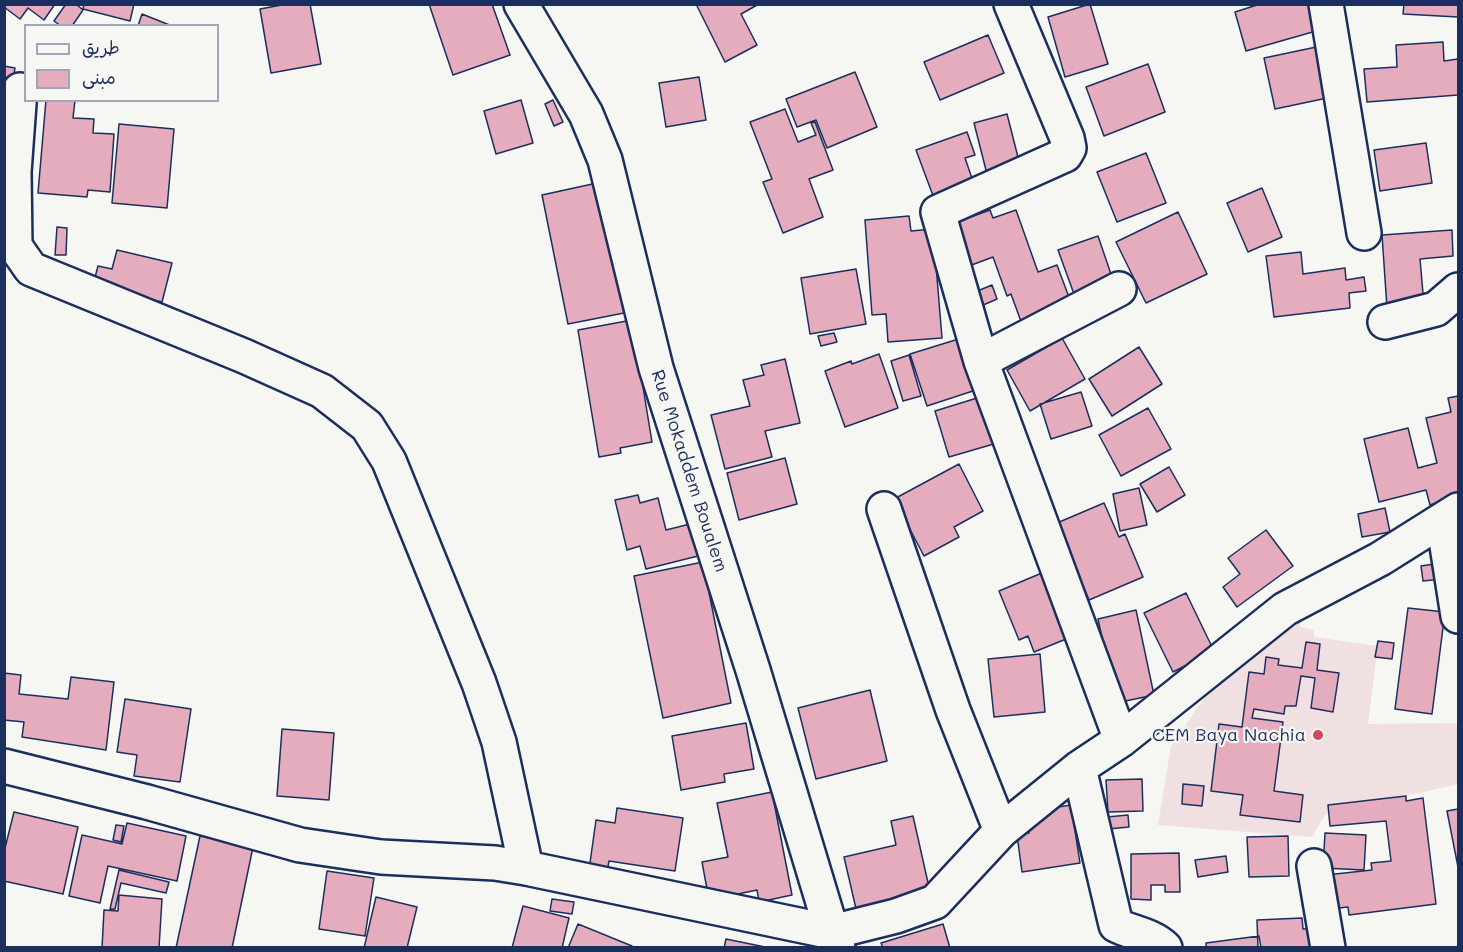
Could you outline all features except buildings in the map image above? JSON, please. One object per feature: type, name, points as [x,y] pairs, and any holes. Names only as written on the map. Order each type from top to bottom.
[{"type":"street","name":"Rue Mokaddem Boualem","points":[[521,4],[586,114],[606,160],[656,368],[753,670],[835,940]]},
{"type":"street","points":[[1011,4],[1070,148],[1065,155],[938,212],[981,361],[1121,740]]},
{"type":"street","points":[[1326,4],[1365,233]]},
{"type":"street","points":[[20,90],[14,172],[15,246],[31,269],[244,356],[322,391],[367,426],[389,461],[479,683],[499,742],[526,868]]},
{"type":"street","points":[[981,361],[1119,289]]},
{"type":"street","points":[[1385,322],[1436,309],[1458,290]]},
{"type":"street","points":[[884,509],[953,710],[1001,831]]},
{"type":"street","points":[[4,766],[147,802],[300,845],[381,857],[495,863],[526,868],[835,940],[935,902],[1001,831],[1079,768],[1121,740],[1285,609],[1380,559],[1451,515],[1458,616]]},
{"type":"street","points":[[1079,768],[1116,925],[1157,940],[1166,948]]},
{"type":"street","points":[[1314,866],[1328,948]]},
{"type":"shaded area","name":"CEM Baya Nachia","points":[[1303,617],[1300,627],[1314,630],[1314,637],[1378,646],[1368,724],[1458,723],[1458,784],[1325,815],[1312,837],[1158,825],[1171,746],[1209,691],[1244,653]]},
{"type":"place","name":"CEM Baya Nachia","points":[[1318,735]]}]
